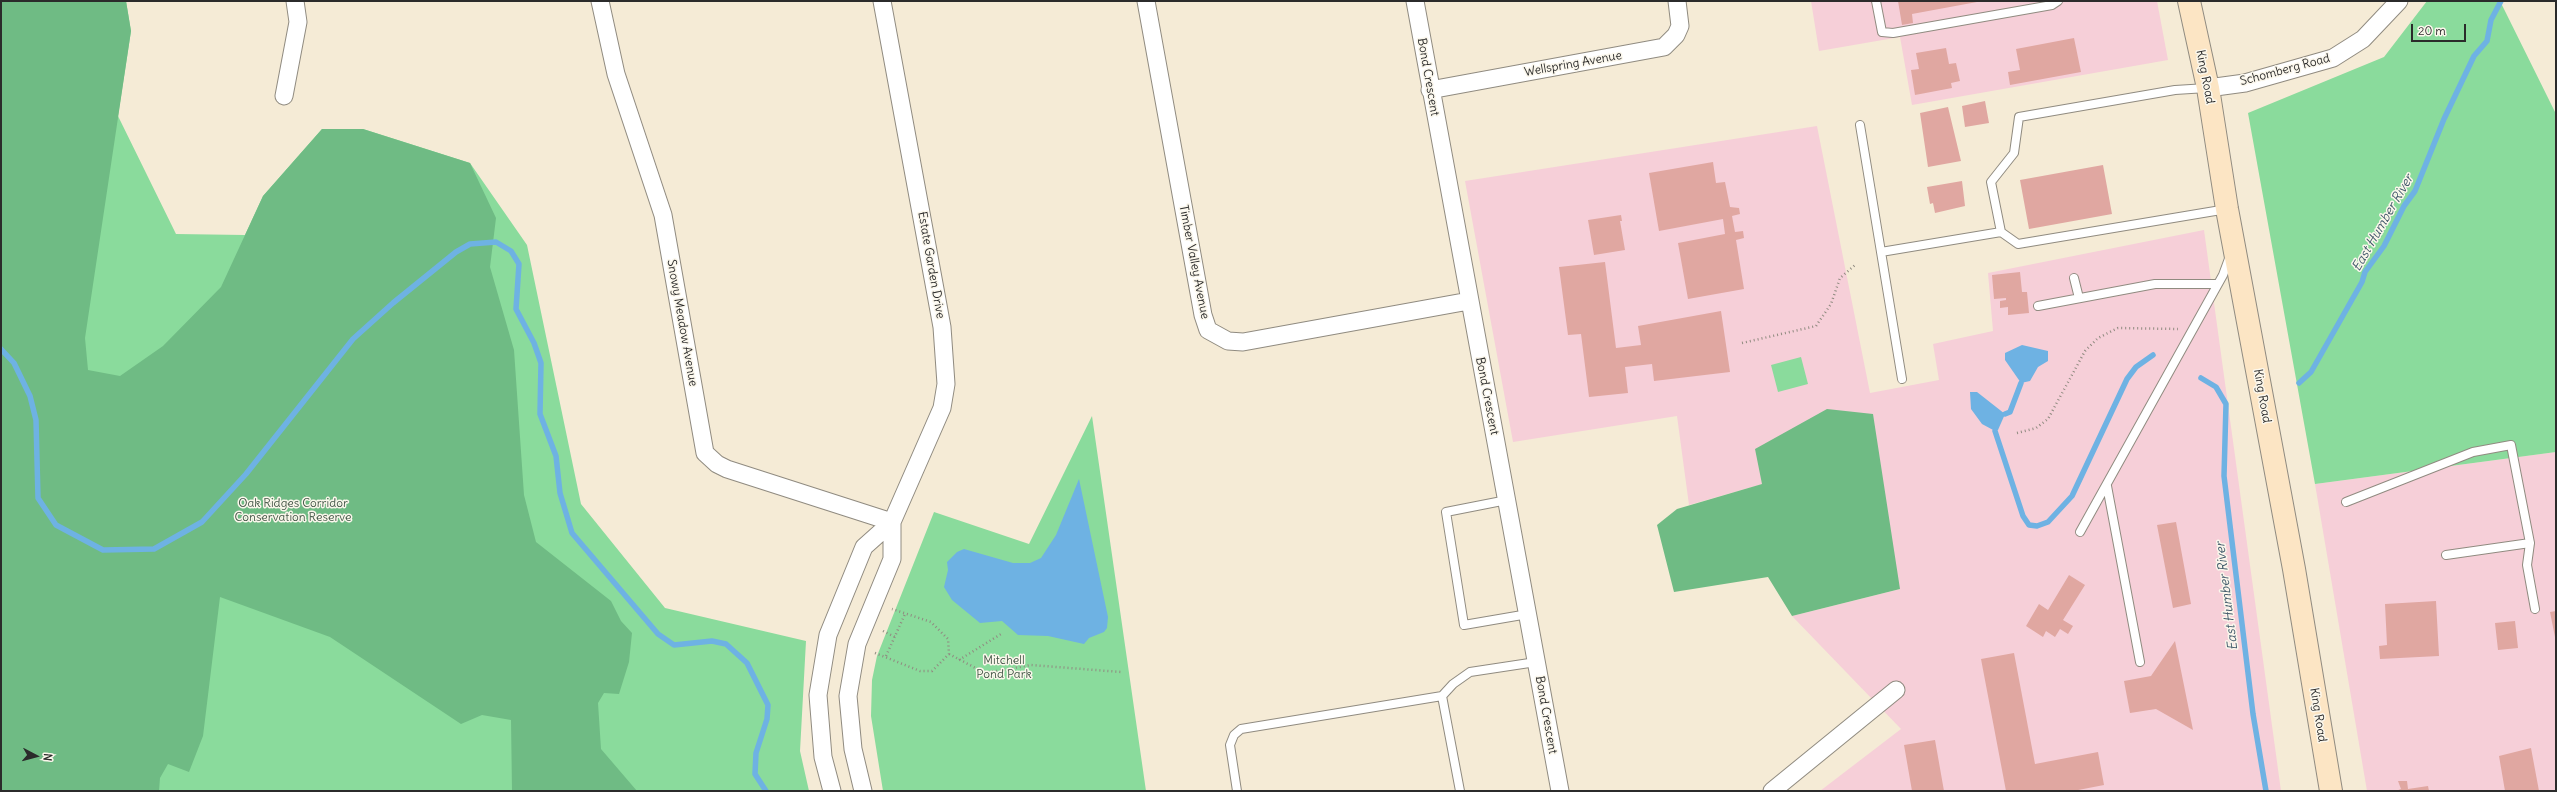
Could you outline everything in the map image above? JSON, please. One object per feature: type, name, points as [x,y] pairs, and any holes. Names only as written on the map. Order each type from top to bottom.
[{"type":"main road","name":"King Road","points":[[2190,1],[2208,88],[2227,209],[2294,570],[2331,791]]},
{"type":"street","points":[[284,96],[298,22],[295,1]]},
{"type":"street","name":"Snowy Meadow Avenue","points":[[600,1],[616,74],[663,215],[705,453],[717,464],[728,469],[892,522]]},
{"type":"street","name":"Estate Garden Drive","points":[[863,791],[853,749],[848,696],[857,644],[892,559],[892,522],[942,408],[946,370],[942,327],[882,1]]},
{"type":"street","name":"Timber Valley Avenue","points":[[1146,1],[1202,307],[1208,330],[1228,342],[1243,342],[1469,301]]},
{"type":"street","name":"Bond Crescent","points":[[1415,1],[1430,90],[1560,791]]},
{"type":"street","name":"Wellspring Avenue","points":[[1430,90],[1664,47],[1676,35],[1680,26],[1677,1]]},
{"type":"street","name":"Schomberg Road","points":[[2208,88],[2245,83],[2333,58],[2363,39],[2395,5]]},
{"type":"street","name":"Estate Garden Drive","points":[[832,791],[823,757],[818,695],[828,635],[864,547],[892,522]]},
{"type":"street","points":[[1772,791],[1896,690]]},
{"type":"lane","points":[[1876,1],[1882,32],[1892,33],[2044,6],[2058,1]]},
{"type":"lane","points":[[2208,88],[2176,90],[2019,117],[2014,153],[1990,182],[2001,232],[2018,244],[2227,209]]},
{"type":"lane","points":[[1860,125],[1902,379]]},
{"type":"lane","points":[[1881,252],[2001,232]]},
{"type":"lane","points":[[2080,532],[2107,486],[2191,329],[2217,284],[2235,246]]},
{"type":"lane","points":[[2074,278],[2079,298]]},
{"type":"lane","points":[[2038,306],[2155,284],[2217,284]]},
{"type":"lane","points":[[2346,502],[2473,452],[2512,445],[2530,543],[2528,565],[2535,609]]},
{"type":"lane","points":[[2107,486],[2140,662]]},
{"type":"lane","points":[[1506,500],[1446,512],[1464,625],[1528,614]]},
{"type":"lane","points":[[2446,555],[2530,543]]},
{"type":"lane","points":[[1237,791],[1230,745],[1234,735],[1241,729],[1442,696],[1453,684],[1470,672],[1536,662]]},
{"type":"lane","points":[[1442,696],[1460,791]]},
{"type":"path","points":[[1742,343],[1816,326],[1831,304],[1840,278],[1855,265]]},
{"type":"path","points":[[2017,433],[2036,428],[2048,419],[2085,351],[2098,338],[2118,328],[2191,329]]},
{"type":"path","points":[[875,653],[886,656],[920,671],[932,671],[949,654],[948,639],[931,622],[892,609]]},
{"type":"path","points":[[886,656],[905,614]]},
{"type":"path","points":[[883,631],[895,637]]},
{"type":"path","points":[[959,660],[1001,634]]},
{"type":"path","points":[[949,654],[985,673],[1031,665],[1121,672]]},
{"type":"shaded area","points":[[1811,1],[2157,1],[2168,60],[1912,105],[1900,37],[1819,51]]},
{"type":"shaded area","points":[[1817,126],[1870,393],[1939,380],[1933,344],[1993,331],[1988,273],[2204,230],[2281,791],[1820,791],[1901,729],[1792,616],[1900,589],[1763,484],[1689,505],[1677,416],[1513,442],[1465,181]]},
{"type":"shaded area","points":[[2556,452],[2556,791],[2367,791],[2315,484]]},
{"type":"green space","name":"Oak Ridges Corridor Conservation Reserve","points":[[1,1],[126,1],[131,31],[118,116],[176,234],[245,235],[263,196],[322,129],[363,129],[470,163],[527,245],[581,504],[665,608],[806,641],[800,751],[809,791],[1,791]]},
{"type":"green space","name":"Oak Ridges Corridor Conservation Reserve","points":[[1,1],[126,1],[131,31],[85,338],[88,370],[120,376],[163,346],[221,287],[263,196],[322,129],[363,129],[470,163],[496,218],[490,267],[514,350],[524,495],[536,542],[611,601],[621,621],[632,633],[629,662],[619,694],[604,693],[598,703],[601,749],[637,791],[512,791],[511,720],[482,715],[461,724],[330,637],[220,597],[203,736],[189,772],[168,764],[160,778],[159,791],[1,791]]},
{"type":"green space","points":[[2427,1],[2500,1],[2556,114],[2556,452],[2315,484],[2248,113],[2384,57]]},
{"type":"green space","points":[[1801,357],[1808,384],[1778,392],[1771,365]]},
{"type":"green space","points":[[1827,409],[1873,414],[1900,589],[1792,616],[1768,577],[1674,592],[1657,525],[1677,509],[1762,484],[1755,449]]},
{"type":"green space","name":"Mitchell Pond Park","points":[[1092,416],[1146,791],[883,791],[871,716],[872,680],[877,656],[934,512],[1029,544]]},
{"type":"water","points":[[2022,345],[2048,351],[2048,361],[2038,367],[2030,381],[2021,383],[2005,360],[2005,353]]},
{"type":"water","points":[[1970,392],[1977,392],[2005,414],[1998,430],[1995,431],[1982,424],[1971,409]]},
{"type":"water","points":[[1079,479],[1108,617],[1107,628],[1104,632],[1089,638],[1084,644],[1048,636],[1018,635],[1002,621],[980,623],[952,600],[944,587],[948,570],[947,562],[957,552],[964,549],[1013,563],[1030,563],[1041,558],[1056,535]]},
{"type":"building","points":[[1898,1],[1977,2],[1912,14],[1913,23],[1902,25]]},
{"type":"building","points":[[2074,38],[2081,72],[2010,85],[2008,72],[2020,70],[2016,49]]},
{"type":"building","points":[[1946,48],[1949,64],[1956,63],[1960,81],[1951,83],[1952,88],[1915,95],[1911,70],[1919,69],[1916,53]]},
{"type":"building","points":[[1985,101],[1989,123],[1965,127],[1962,106]]},
{"type":"building","points":[[1948,107],[1961,161],[1928,167],[1920,113]]},
{"type":"building","points":[[1713,162],[1716,183],[1725,182],[1730,207],[1739,208],[1740,214],[1732,216],[1735,232],[1743,231],[1744,238],[1736,240],[1744,289],[1688,299],[1678,243],[1725,234],[1723,219],[1659,231],[1649,173]]},
{"type":"building","points":[[2103,165],[2112,214],[2029,229],[2020,180]]},
{"type":"building","points":[[1962,181],[1965,206],[1935,213],[1933,203],[1930,204],[1927,187]]},
{"type":"building","points":[[1621,215],[1622,221],[1620,221],[1625,250],[1594,255],[1588,220]]},
{"type":"building","points":[[1605,262],[1616,348],[1641,345],[1638,326],[1721,311],[1730,372],[1654,381],[1652,364],[1625,367],[1628,393],[1589,397],[1581,334],[1568,335],[1559,267]]},
{"type":"building","points":[[2020,272],[2022,292],[2027,292],[2029,313],[2008,315],[2008,307],[2000,308],[2000,301],[2006,300],[2006,298],[1994,299],[1992,275]]},
{"type":"building","points":[[2176,522],[2191,604],[2173,608],[2157,525]]},
{"type":"building","points":[[2069,575],[2085,585],[2063,620],[2073,626],[2068,634],[2060,629],[2055,637],[2046,631],[2043,637],[2026,626],[2039,604],[2048,610]]},
{"type":"building","points":[[2436,601],[2439,656],[2380,659],[2379,646],[2387,645],[2385,604]]},
{"type":"building","points":[[2556,611],[2556,637],[2555,637],[2550,612]]},
{"type":"building","points":[[2515,621],[2518,648],[2498,650],[2495,623]]},
{"type":"building","points":[[2175,641],[2193,730],[2156,709],[2130,713],[2124,681],[2151,676]]},
{"type":"building","points":[[2014,653],[2035,764],[2098,752],[2104,785],[2073,791],[2006,791],[1981,659]]},
{"type":"building","points":[[1935,740],[1944,791],[1912,791],[1904,745]]},
{"type":"building","points":[[2531,748],[2539,791],[2505,791],[2499,756]]},
{"type":"building","points":[[2398,781],[2407,781],[2408,789],[2428,786],[2429,791],[2396,791],[2401,789]]},
{"type":"waterway","name":"East Humber River","points":[[2299,383],[2311,372],[2362,282],[2365,272],[2384,246],[2404,206],[2415,191],[2444,119],[2474,56],[2487,41],[2491,20],[2501,1]]},
{"type":"waterway","points":[[1,349],[14,363],[30,396],[36,420],[38,498],[56,525],[103,550],[154,549],[202,522],[246,474],[353,339],[393,303],[456,252],[470,244],[496,242],[511,251],[519,264],[516,309],[534,343],[541,363],[540,414],[556,456],[560,493],[572,533],[658,634],[674,645],[712,641],[726,644],[747,663],[768,705],[767,719],[756,753],[755,774],[766,791]]},
{"type":"waterway","points":[[1995,431],[2023,516],[2029,525],[2037,526],[2048,522],[2072,496],[2127,379],[2136,367],[2153,355]]},
{"type":"waterway","name":"East Humber River","points":[[2201,378],[2216,387],[2226,404],[2224,476],[2253,714],[2266,791]]},
{"type":"waterway","points":[[2005,414],[2010,412],[2021,383]]}]
